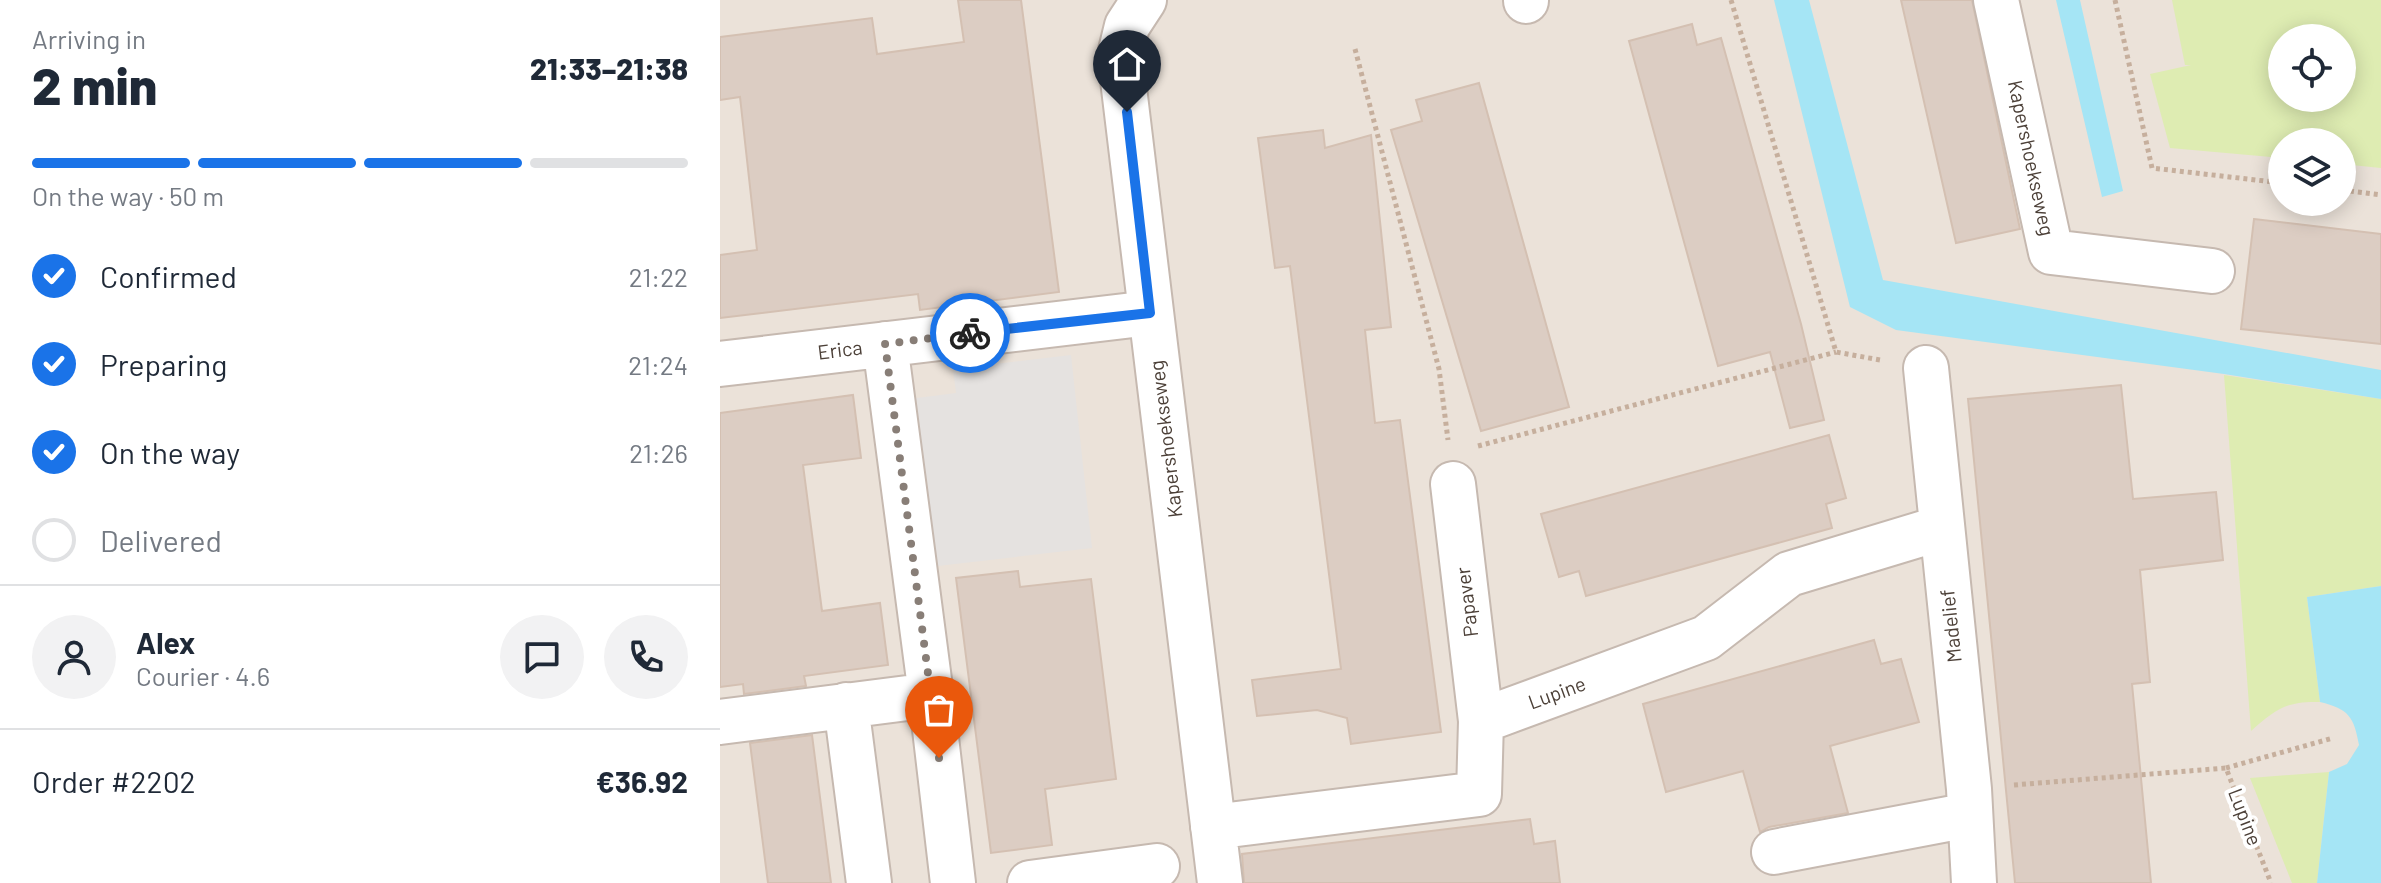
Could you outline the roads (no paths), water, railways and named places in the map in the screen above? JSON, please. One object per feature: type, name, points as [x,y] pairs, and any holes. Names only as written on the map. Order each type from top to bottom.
[{"type":"street","name":"Kapershoekseweg","points":[[1144,0],[1127,26],[1120,55],[1220,883]]},
{"type":"street","name":"Kapershoekseweg","points":[[1996,0],[2051,252],[2212,271]]},
{"type":"street","name":"Erica","points":[[720,364],[1150,313]]},
{"type":"street","points":[[885,344],[953,883]]},
{"type":"street","name":"Madelief","points":[[1926,368],[1969,802],[1974,883]]},
{"type":"street","name":"Papaver","points":[[1451,468],[1481,721]]},
{"type":"street","name":"Lupine","points":[[1481,721],[1706,638],[1789,574],[1941,528]]},
{"type":"street","points":[[720,722],[931,695]]},
{"type":"street","points":[[846,705],[869,883]]},
{"type":"street","points":[[1213,827],[1479,794],[1481,721]]},
{"type":"street","points":[[1774,852],[1969,802]]},
{"type":"street","points":[[1030,883],[1157,866]]},
{"type":"water","points":[[1774,0],[1809,0],[1883,280],[2381,370],[2381,399],[2224,374],[1896,330],[1850,307]]},
{"type":"water","points":[[2056,0],[2080,0],[2123,191],[2102,197]]},
{"type":"water","points":[[2381,586],[2381,883],[2317,883],[2329,772],[2347,764],[2359,745],[2355,727],[2344,711],[2320,702],[2307,597]]}]
